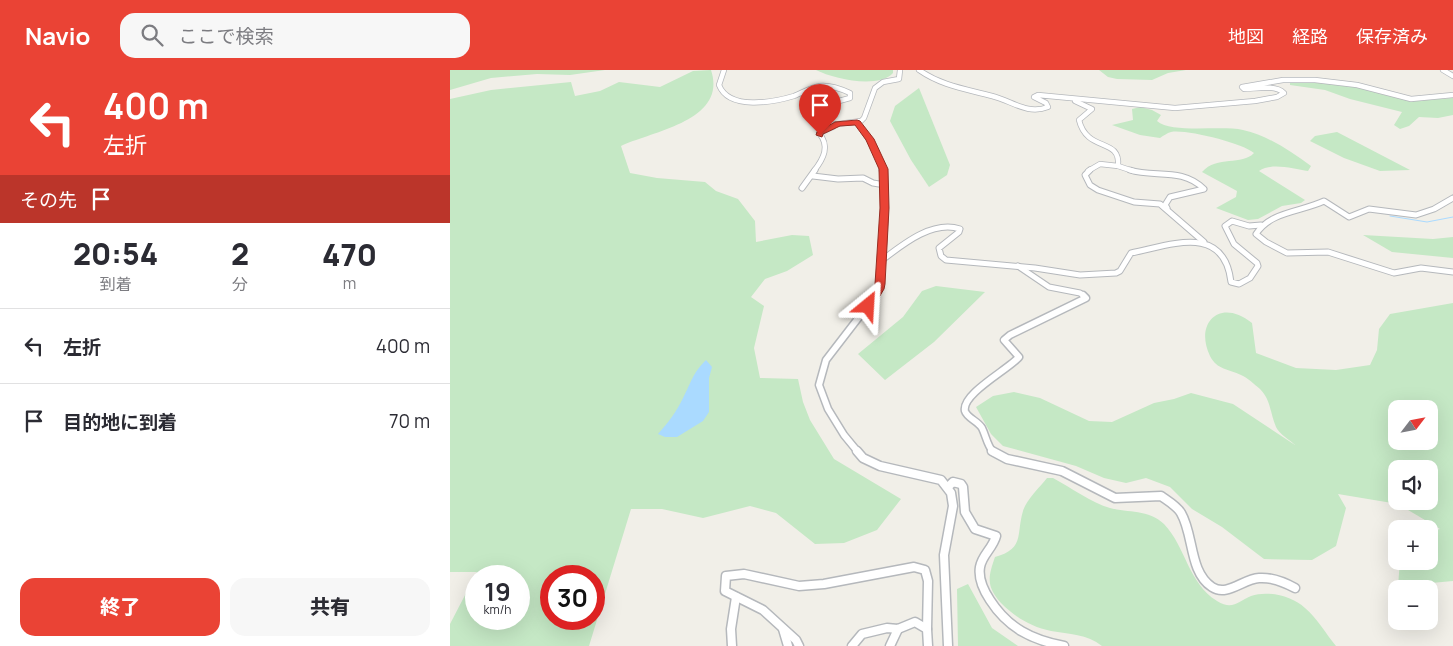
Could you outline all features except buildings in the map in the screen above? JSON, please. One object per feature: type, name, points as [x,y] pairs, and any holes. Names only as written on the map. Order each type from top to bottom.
[{"type":"street","points":[[724,70],[719,85],[720,90],[735,100],[744,102],[767,103],[782,101],[819,86],[848,92],[851,96],[850,98],[828,104],[814,112],[813,121],[822,126],[857,122],[864,118],[874,89],[881,83],[897,80],[900,70]]},
{"type":"street","points":[[920,70],[934,81],[943,85],[991,96],[1020,107],[1045,109],[1048,105],[1034,97],[1038,95],[1062,96],[1080,100],[1185,108],[1207,104],[1255,102],[1277,97],[1284,93],[1277,89],[1244,89],[1242,87],[1283,80],[1305,79],[1357,85],[1411,99],[1453,95]]},
{"type":"street","points":[[1443,70],[1453,76]]},
{"type":"street","points":[[1062,96],[1092,109],[1079,120],[1080,130],[1087,139],[1109,146],[1117,152],[1120,161],[1118,166]]},
{"type":"street","points":[[857,122],[876,150],[883,169],[885,185],[884,223],[879,289],[826,360],[819,384],[828,409],[844,436],[864,458],[880,466],[941,480],[948,487],[953,506],[944,555],[948,646]]},
{"type":"street","points":[[802,188],[813,176],[822,159],[826,146],[825,140],[819,133],[838,124]]},
{"type":"street","points":[[1168,209],[1165,205],[1170,197],[1204,189],[1200,184],[1175,174],[1136,172],[1102,163],[1092,166],[1085,175],[1086,180],[1102,194],[1136,202],[1158,203],[1168,209],[1227,262],[1230,267],[1231,282],[1240,285],[1244,283],[1258,266],[1257,263],[1234,244],[1225,226],[1232,221],[1249,226],[1261,225],[1276,216],[1306,209],[1324,201],[1335,205],[1343,216],[1349,217],[1369,209],[1416,215],[1434,209],[1453,198]]},
{"type":"street","points":[[813,176],[838,179],[863,178],[873,183],[885,185]]},
{"type":"street","points":[[1261,225],[1256,234],[1258,237],[1287,253],[1328,252],[1394,273],[1421,268],[1453,272]]},
{"type":"street","points":[[881,261],[919,236],[937,229],[954,226],[960,229],[959,232],[939,248],[941,256],[946,260],[1018,266],[1080,275],[1107,274],[1120,271],[1131,253],[1190,241],[1205,243]]},
{"type":"street","points":[[1018,266],[1049,287],[1080,293],[1086,298],[1010,335],[1004,340],[1005,345],[1017,353],[1019,357],[1015,363],[1000,375],[976,391],[966,402],[964,410],[966,414],[981,425],[990,449],[995,454],[1004,457],[1050,467],[1071,474],[1116,498],[1161,496],[1181,514],[1198,564],[1204,578],[1211,586],[1224,591],[1236,587],[1246,580],[1258,577],[1272,578],[1295,588]]},
{"type":"street","points":[[948,487],[953,482],[961,484],[965,512],[975,529],[996,536],[996,540],[984,555],[980,566],[980,576],[984,592],[997,613],[1008,624],[1023,634],[1044,643],[1064,646]]},
{"type":"street","points":[[798,646],[796,640],[763,610],[726,591],[726,576],[744,574],[799,586],[824,584],[914,567],[925,570],[928,581],[928,646]]},
{"type":"street","points":[[732,646],[731,628],[736,597]]},
{"type":"street","points":[[852,646],[862,634],[887,628],[898,630],[915,622],[927,629]]},
{"type":"street","points":[[782,628],[788,646]]},
{"type":"street","points":[[890,646],[898,630]]},
{"type":"green space","points":[[450,70],[605,70],[570,75],[537,74],[491,78],[450,90]]},
{"type":"green space","points":[[711,70],[713,87],[708,101],[698,113],[668,129],[621,146],[630,173],[657,178],[705,182],[716,191],[738,199],[755,221],[756,242],[792,235],[809,236],[813,255],[787,271],[765,279],[751,297],[764,306],[754,348],[760,378],[798,379],[803,402],[810,420],[834,459],[901,499],[877,530],[844,543],[815,544],[776,513],[750,506],[703,518],[662,509],[631,509],[605,594],[605,565],[540,565],[540,630],[594,630],[589,646],[450,646],[450,624],[465,595],[465,630],[530,630],[530,565],[465,565],[465,572],[450,572],[450,99],[491,90],[571,82],[575,96],[600,91],[619,82],[660,87],[693,71]]},
{"type":"green space","points":[[816,70],[893,70],[893,73],[877,81],[856,81],[834,77]]},
{"type":"green space","points":[[1099,70],[1186,70],[1168,73],[1152,80],[1117,79],[1108,77]]},
{"type":"green space","points":[[1309,81],[1350,85],[1409,101],[1453,98],[1453,115],[1438,118],[1419,117],[1409,126],[1400,129],[1394,125],[1402,112],[1350,99],[1325,90],[1290,85],[1290,83]]},
{"type":"green space","points":[[919,88],[950,165],[947,175],[929,187],[911,160],[890,121],[895,106]]},
{"type":"green space","points":[[1140,107],[1161,115],[1157,121],[1164,125],[1185,128],[1243,130],[1262,136],[1279,145],[1311,166],[1308,171],[1270,167],[1259,171],[1305,200],[1301,203],[1282,206],[1258,219],[1248,220],[1216,208],[1236,197],[1237,191],[1202,172],[1215,164],[1243,159],[1254,153],[1238,145],[1201,135],[1171,132],[1160,138],[1140,135],[1112,125],[1133,120],[1132,109]]},
{"type":"green space","points":[[1337,132],[1410,170],[1380,171],[1344,158],[1310,141],[1315,136]]},
{"type":"green space","points":[[1363,235],[1433,239],[1453,237],[1453,258],[1392,252]]},
{"type":"green space","points":[[936,286],[985,292],[934,342],[885,380],[858,354],[903,317],[922,291]]},
{"type":"green space","points":[[1453,303],[1453,581],[1438,582],[1438,580],[1398,580],[1399,570],[1438,570],[1438,530],[1440,529],[1438,528],[1438,520],[1425,520],[1408,510],[1438,510],[1438,460],[1388,460],[1388,502],[1338,494],[1346,508],[1336,546],[1312,560],[1264,559],[1222,527],[1192,509],[1170,487],[1146,478],[1126,483],[1104,478],[1076,466],[1003,446],[991,434],[976,407],[993,396],[1014,392],[1040,398],[1089,421],[1112,422],[1154,403],[1191,393],[1233,404],[1295,445],[1277,430],[1264,393],[1246,378],[1220,367],[1213,361],[1206,344],[1205,333],[1213,317],[1220,313],[1230,313],[1252,323],[1256,353],[1296,368],[1336,370],[1370,365],[1377,350],[1379,329],[1390,314]]},
{"type":"green space","points":[[1047,478],[1053,478],[1103,506],[1117,510],[1138,512],[1158,519],[1171,533],[1200,585],[1217,601],[1231,605],[1258,594],[1287,597],[1300,604],[1309,612],[1336,646],[1102,646],[1084,637],[1051,631],[1024,621],[1006,608],[996,597],[991,586],[990,576],[995,557],[1011,550],[1018,540],[1023,511],[1030,498]]},
{"type":"green space","points":[[968,584],[992,628],[1018,646],[958,646],[957,589]]},
{"type":"water","points":[[706,360],[712,367],[709,378],[709,412],[703,421],[677,437],[665,437],[658,434],[681,403],[695,374]]},
{"type":"waterway","points":[[1390,216],[1427,222],[1453,217]]},
{"type":"route","points":[[820,135],[819,133],[838,124],[857,122],[870,139],[883,169],[885,208],[879,272],[880,284],[875,297],[868,306]]}]
